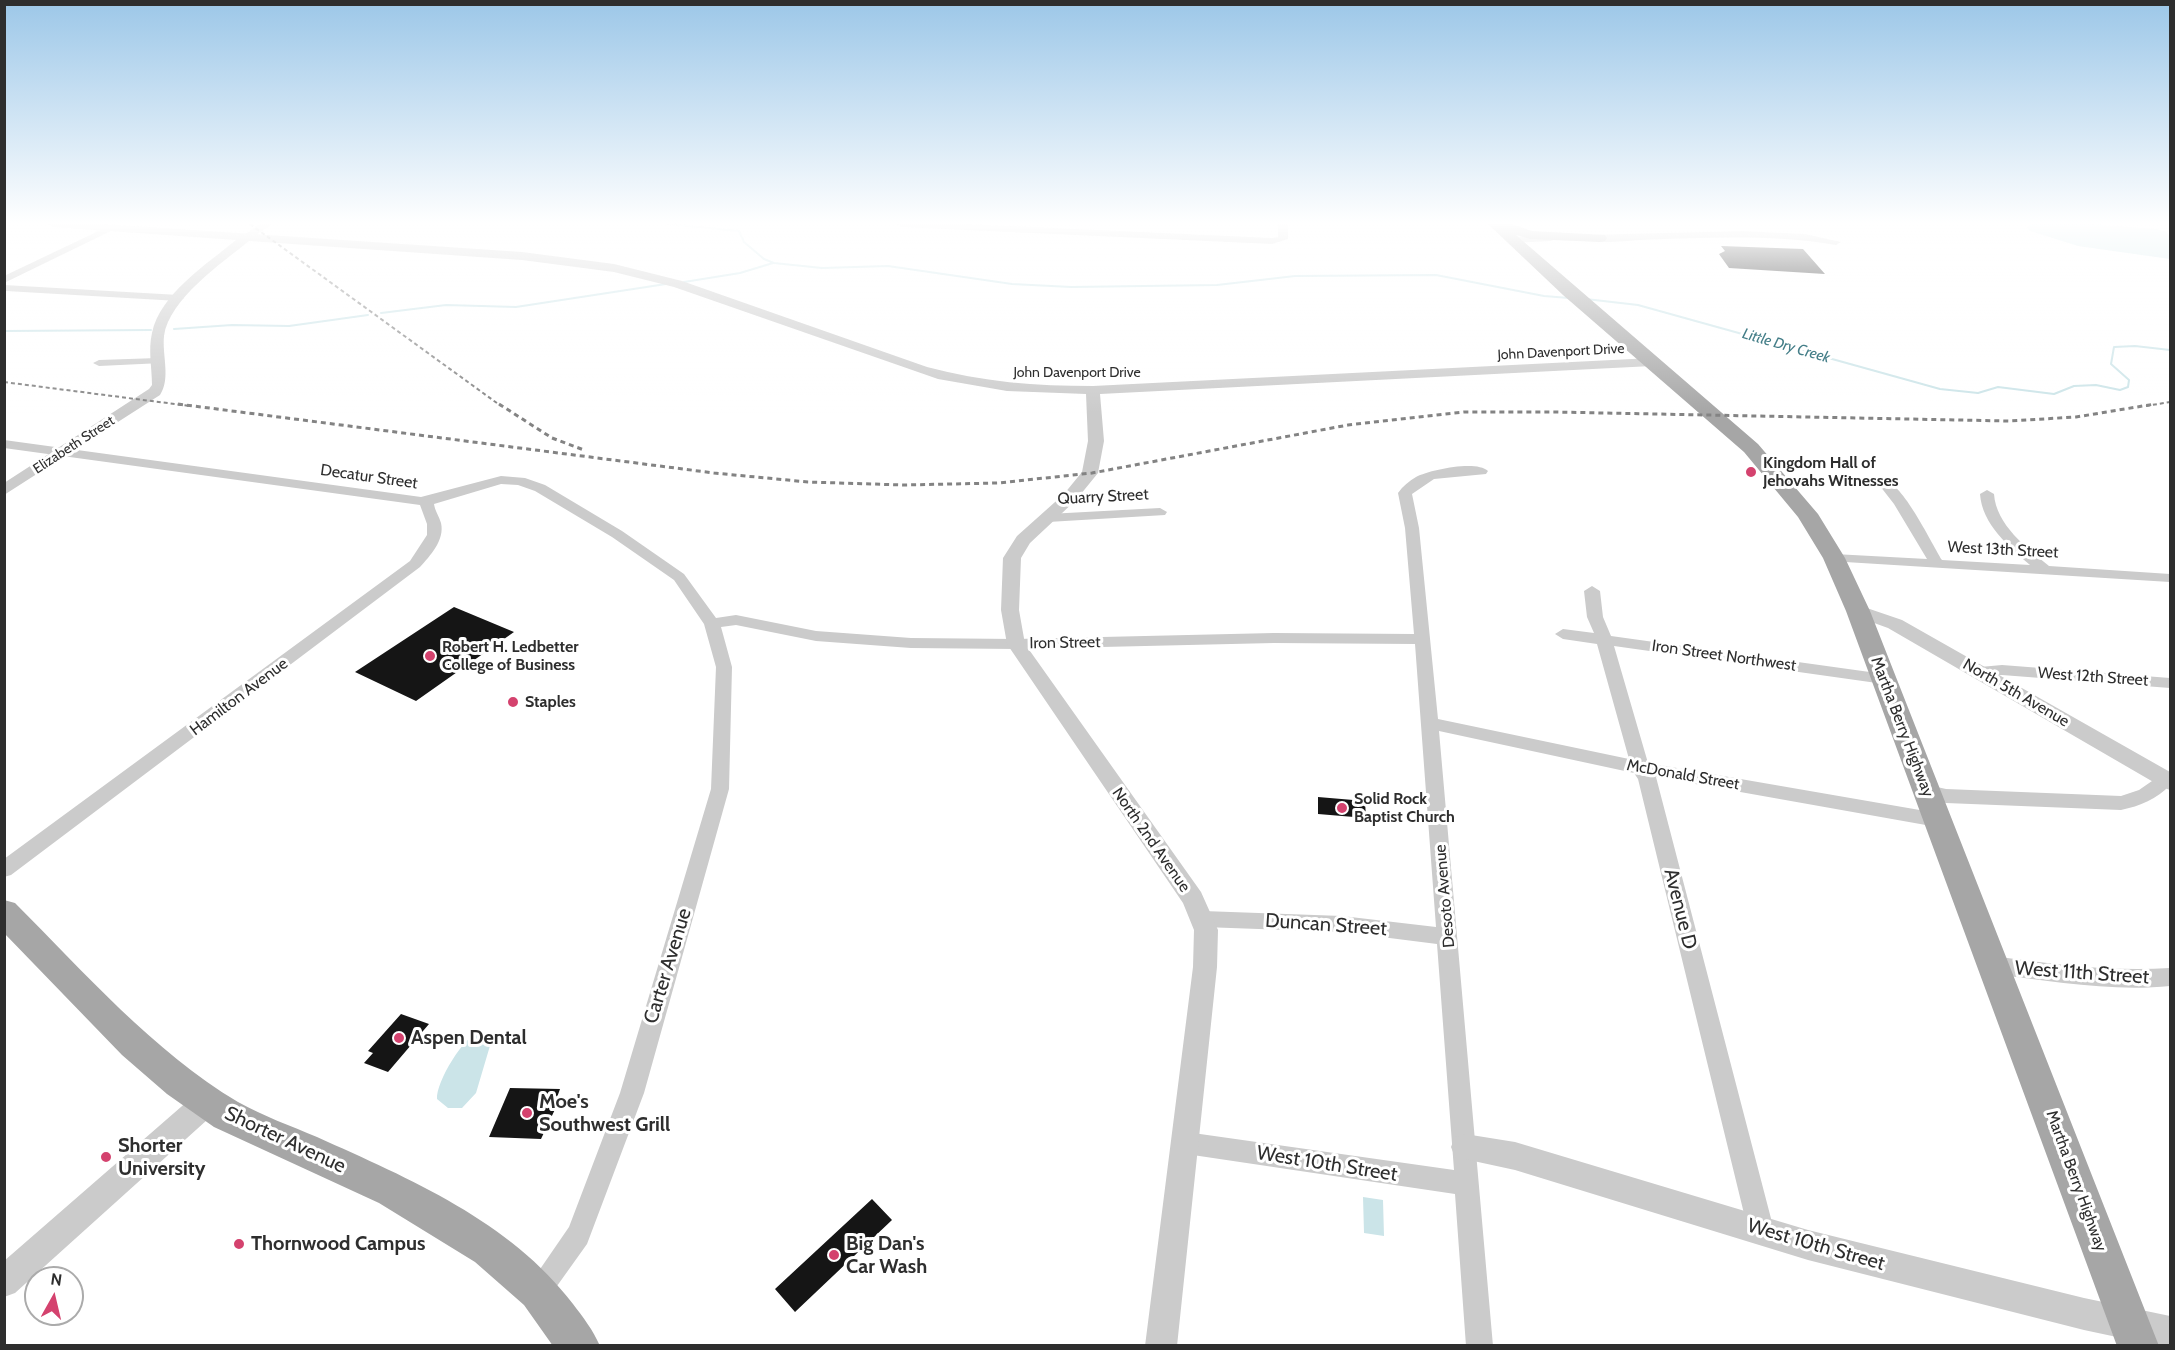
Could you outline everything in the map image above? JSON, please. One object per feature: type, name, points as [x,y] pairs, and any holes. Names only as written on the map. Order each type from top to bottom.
[{"type":"main road","name":"Martha Berry Highway","points":[[1567,287],[1751,448],[1798,501],[1834,558],[1858,611],[1928,792],[2134,1334]]},
{"type":"main road","name":"Shorter Avenue","points":[[4,912],[134,1044],[207,1102],[227,1115],[392,1190],[489,1248],[538,1291],[579,1346]]},
{"type":"street","points":[[42,287],[179,298]]},
{"type":"street","points":[[99,363],[158,360],[159,328],[179,298],[191,287]]},
{"type":"street","name":"John Davenport Drive","points":[[689,287],[938,375],[1019,389],[1093,390],[1652,362]]},
{"type":"street","name":"Elizabeth Street","points":[[4,490],[158,389],[158,360]]},
{"type":"street","name":"North 2nd Avenue","points":[[1093,390],[1096,441],[1090,473],[1048,518],[1023,540],[1012,558],[1010,610],[1016,644],[1193,899],[1203,919],[1206,956],[1161,1346]]},
{"type":"street","name":"Decatur Street","points":[[4,444],[427,501],[489,482],[510,480],[530,483],[617,534],[679,577],[690,589],[712,624]]},
{"type":"street","name":"Desoto Avenue","points":[[1480,1346],[1430,723],[1412,528],[1406,493],[1427,479],[1447,472],[1481,471]]},
{"type":"street","points":[[1887,486],[1900,502],[1937,564]]},
{"type":"street","points":[[1987,494],[1987,506],[1996,523],[2046,571]]},
{"type":"street","name":"Hamilton Avenue","points":[[4,870],[415,564],[430,546],[434,535],[434,524],[426,511],[427,501]]},
{"type":"street","name":"Quarry Street","points":[[1048,518],[1160,512]]},
{"type":"street","name":"West 13th Street","points":[[1834,558],[2170,578]]},
{"type":"street","name":"Avenue D","points":[[1592,591],[1595,617],[1604,639],[1640,768],[1647,777],[1761,1230]]},
{"type":"street","name":"North 5th Avenue","points":[[1858,611],[1895,624],[2168,780]]},
{"type":"street","name":"Iron Street","points":[[712,624],[736,620],[840,639],[1016,644],[1204,639],[1399,638],[1421,640]]},
{"type":"street","name":"Carter Avenue","points":[[538,1291],[578,1235],[602,1178],[632,1094],[650,1026],[713,817],[723,770],[725,687],[724,667],[712,624]]},
{"type":"street","name":"Iron Street Northwest","points":[[1563,634],[1884,679]]},
{"type":"street","name":"West 12th Street","points":[[1980,672],[2002,670],[2170,682]]},
{"type":"street","name":"McDonald Street","points":[[1430,723],[1640,768],[1937,820]]},
{"type":"street","points":[[1928,792],[1946,796],[2121,803],[2136,800],[2168,780]]},
{"type":"street","name":"Duncan Street","points":[[1203,919],[1342,924],[1448,937]]},
{"type":"street","name":"West 11th Street","points":[[1993,965],[2072,975],[2144,979],[2170,977]]},
{"type":"street","points":[[4,1282],[207,1102]]},
{"type":"street","name":"West 10th Street","points":[[1186,1143],[1468,1184]]},
{"type":"street","name":"West 10th Street","points":[[1465,1147],[1515,1155],[1808,1245],[2134,1334],[2170,1332]]},
{"type":"water","points":[[481,1031],[490,1034],[492,1039],[476,1093],[462,1108],[448,1108],[437,1099],[441,1082],[459,1050],[474,1034]]},
{"type":"water","points":[[1363,1197],[1383,1200],[1384,1236],[1364,1233]]},
{"type":"building","name":"Robert H. Ledbetter College of Business","points":[[454,607],[514,632],[416,701],[355,672]]},
{"type":"building","name":"Solid Rock Baptist Church","points":[[1318,797],[1365,801],[1366,818],[1318,814]]},
{"type":"building","name":"Aspen Dental","points":[[401,1014],[429,1024],[388,1072],[364,1063],[373,1053],[368,1051]]},
{"type":"building","name":"Moe's Southwest Grill","points":[[510,1088],[560,1089],[555,1103],[558,1103],[541,1139],[489,1137]]},
{"type":"building","name":"Big Dan's Car Wash","points":[[872,1199],[892,1220],[795,1312],[775,1289]]},
{"type":"waterway","points":[[381,313],[446,305],[516,307],[646,287]]},
{"type":"waterway","name":"Little Dry Creek","points":[[1498,287],[1544,296],[1569,298]]},
{"type":"waterway","name":"Little Dry Creek","points":[[1586,299],[1638,305],[1940,389],[1978,393],[1998,387],[2054,394],[2074,386],[2096,385],[2120,390],[2128,387],[2129,380],[2111,364],[2114,347],[2135,346],[2170,350]]},
{"type":"waterway","points":[[174,329],[232,325],[289,326],[368,315]]},
{"type":"waterway","points":[[4,331],[151,330]]},
{"type":"railway","points":[[337,287],[501,406]]},
{"type":"railway","points":[[4,382],[190,406]]},
{"type":"railway","points":[[2146,406],[2170,402]]},
{"type":"railway","points":[[178,404],[714,473],[808,482],[903,485],[998,483],[1092,473],[1348,425],[1464,412],[2009,421],[2076,417],[2155,404]]},
{"type":"railway","points":[[499,404],[552,438],[584,450]]},
{"type":"place","name":"Kingdom Hall of Jehovahs Witnesses","points":[[1751,472]]},
{"type":"place","name":"Robert H. Ledbetter College of Business","points":[[430,656]]},
{"type":"place","name":"Staples","points":[[513,702]]},
{"type":"place","name":"Solid Rock Baptist Church","points":[[1342,808]]},
{"type":"place","name":"Aspen Dental","points":[[399,1038]]},
{"type":"place","name":"Moe's Southwest Grill","points":[[527,1113]]},
{"type":"place","name":"Shorter University","points":[[106,1157]]},
{"type":"place","name":"Thornwood Campus","points":[[239,1244]]},
{"type":"place","name":"Big Dan's Car Wash","points":[[834,1255]]}]
